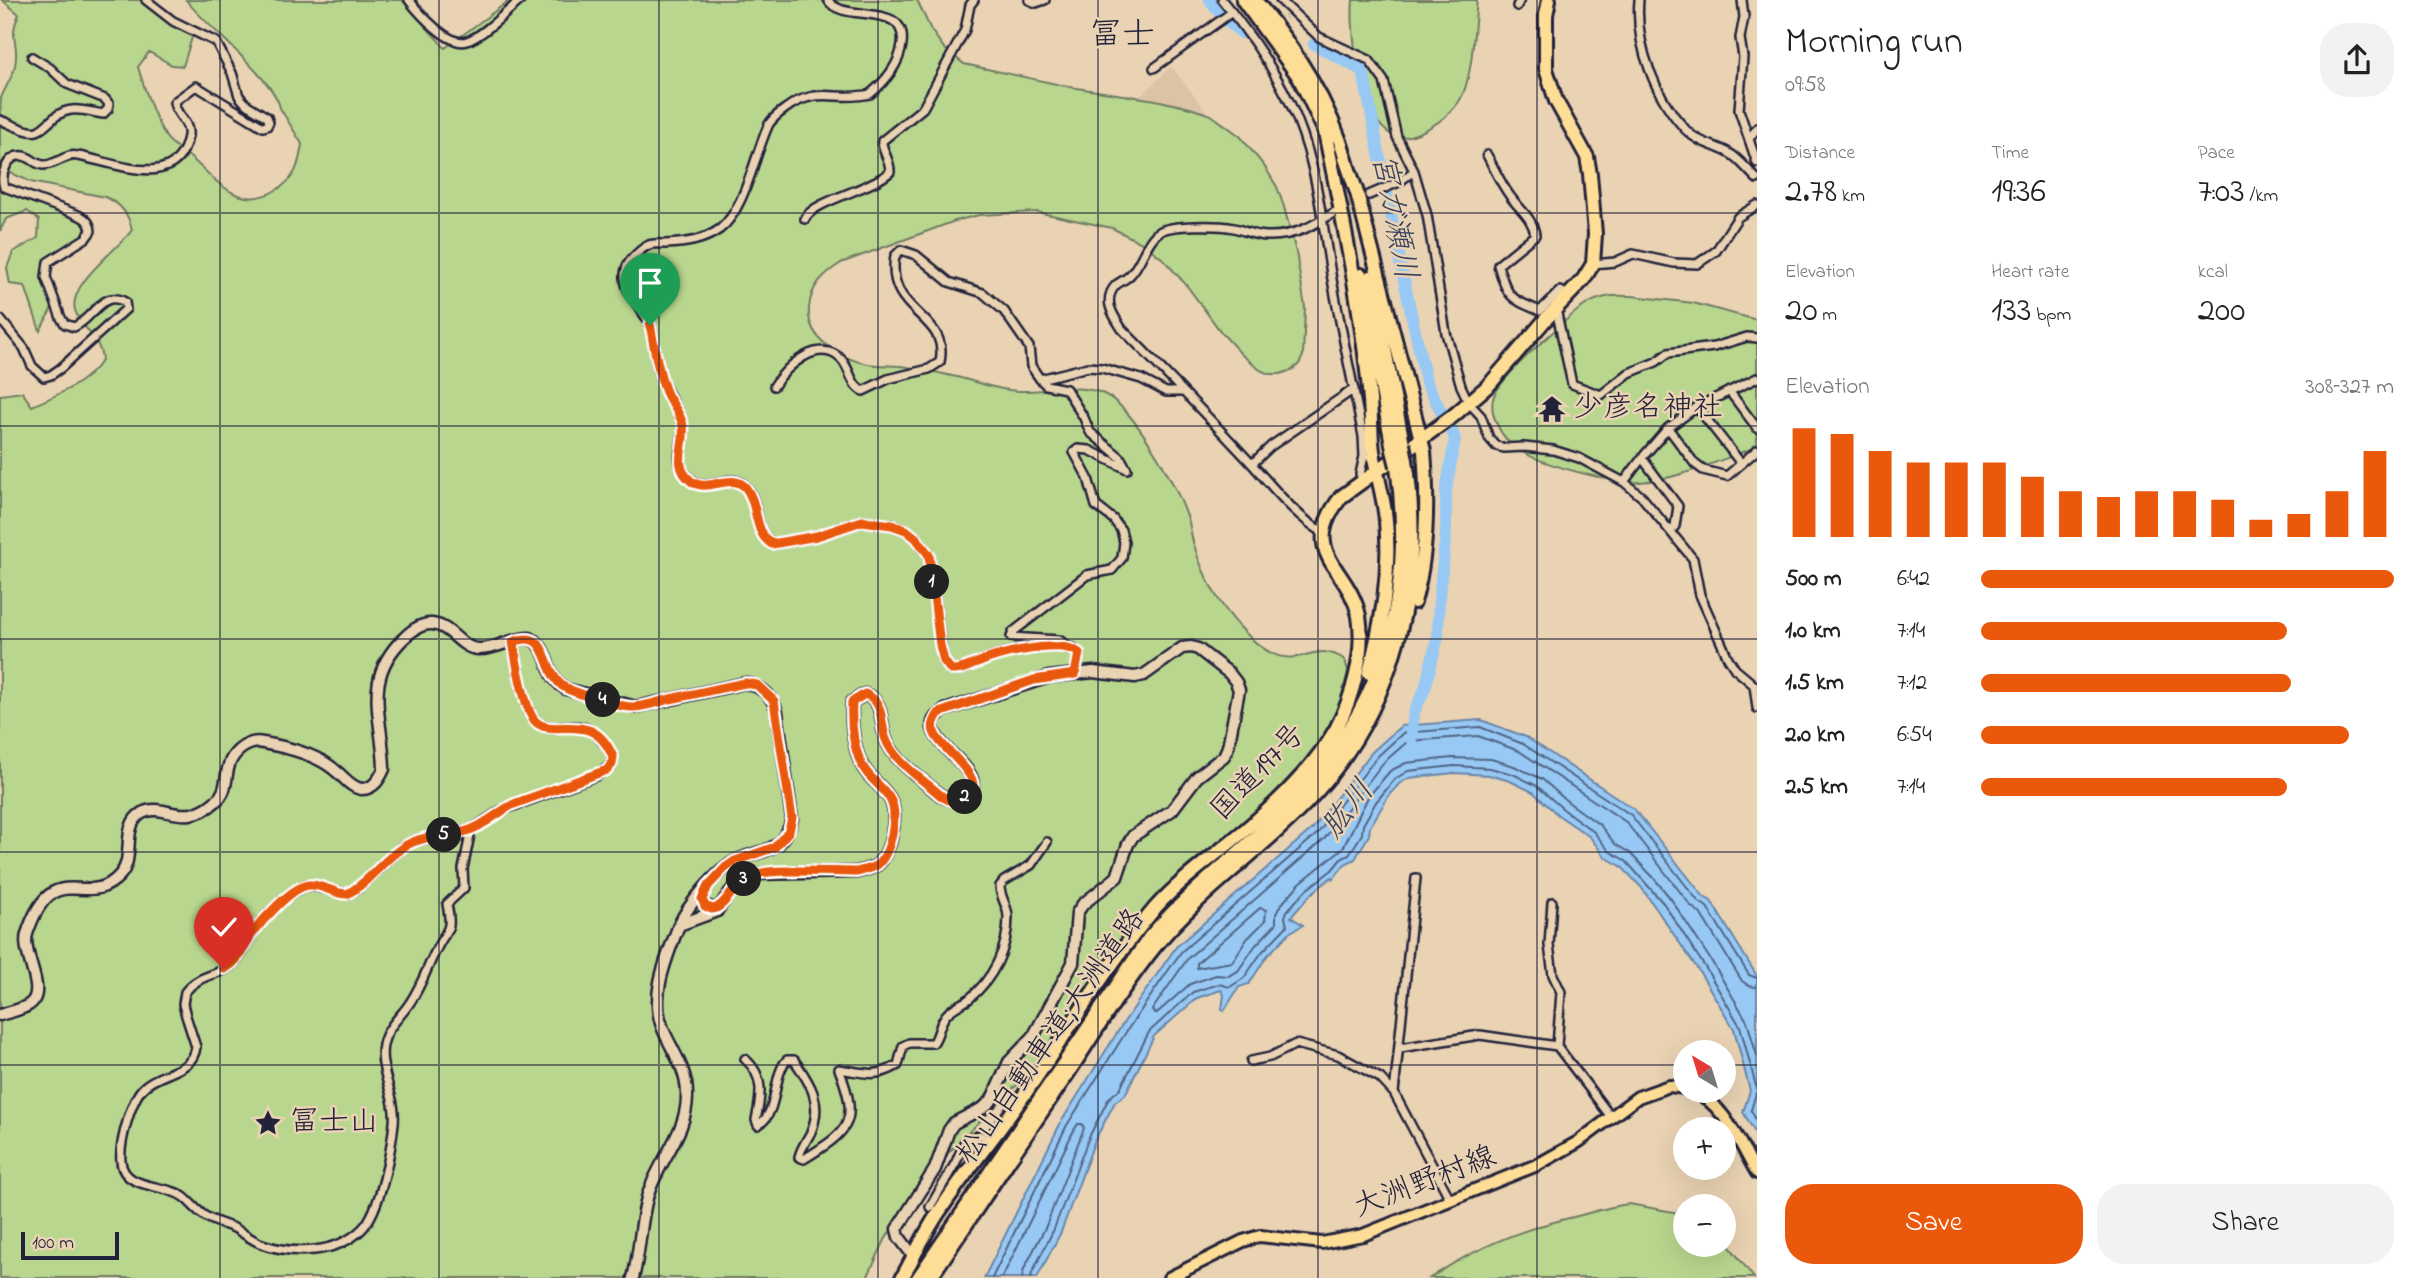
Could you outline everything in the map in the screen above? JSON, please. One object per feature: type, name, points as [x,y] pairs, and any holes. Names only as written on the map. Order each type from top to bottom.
[{"type":"highway","name":"松山自動車道;大洲道路","points":[[1244,0],[1299,77],[1325,132],[1345,197],[1398,447]]},
{"type":"highway","name":"松山自動車道;大洲道路","points":[[930,1278],[1151,952],[1194,904],[1281,828],[1342,760],[1381,690],[1401,630],[1411,573],[1413,519],[1398,447],[1360,219],[1345,158],[1331,120],[1307,71],[1255,0]]},
{"type":"highway","points":[[1324,533],[1325,522],[1340,497],[1469,403],[1489,385],[1583,280],[1593,264],[1595,234],[1587,157],[1556,101],[1546,69],[1546,15],[1549,0]]},
{"type":"highway","points":[[1325,132],[1345,229],[1364,347],[1376,471],[1386,519],[1388,561],[1384,615],[1368,680],[1351,727]]},
{"type":"highway","points":[[1345,158],[1357,192],[1422,437],[1426,502],[1420,576],[1404,642],[1381,690]]},
{"type":"highway","name":"松山自動車道;大洲道路","points":[[918,1278],[1149,938],[1194,890],[1298,796],[1331,757],[1351,727],[1384,653],[1398,595],[1403,546],[1401,463]]},
{"type":"highway","name":"国道197号","points":[[902,1278],[939,1210],[1016,1107],[1111,964],[1158,905],[1279,799],[1312,762],[1335,729],[1351,694],[1357,665],[1359,617],[1353,599],[1329,560],[1324,545],[1324,533]]},
{"type":"main road","name":"大洲野村線","points":[[1169,1278],[1243,1241],[1260,1236],[1322,1243],[1363,1235],[1537,1165],[1578,1142],[1637,1097],[1673,1086]]},
{"type":"main road","points":[[1709,1103],[1727,1121],[1757,1173]]},
{"type":"street","points":[[0,318],[24,348],[32,366],[44,377],[61,368],[126,309],[125,302],[117,297],[107,299],[83,323],[74,327],[65,324],[47,277],[48,262],[86,238],[91,231],[90,225],[76,214],[4,187],[3,173],[15,157],[23,156],[44,165],[76,155],[102,163],[147,170],[165,168],[178,158],[188,136],[186,122],[174,108],[174,102],[196,86],[263,127],[269,122],[267,117],[246,104],[239,96],[232,73],[216,42],[173,21],[146,0]]},
{"type":"street","points":[[409,0],[418,12],[448,37],[460,42],[468,41],[479,34],[521,0]]},
{"type":"street","points":[[828,0],[838,8],[883,12],[898,23],[903,39],[901,53],[888,76],[870,94],[798,99],[773,117],[730,221],[719,230],[695,241],[650,244],[626,267],[628,288],[650,325],[659,373],[683,426],[678,458],[680,467],[690,481],[698,485],[736,481],[742,484],[752,495],[760,528],[767,541],[772,544],[817,536],[862,521],[906,530],[929,555],[940,645],[944,661],[951,670],[1024,650],[1058,646],[1073,648]]},
{"type":"street","points":[[804,219],[807,213],[817,206],[852,194],[890,172],[891,166],[882,141],[923,108],[965,30],[970,5],[974,0]]},
{"type":"street","points":[[1029,0],[1036,3],[1045,0]]},
{"type":"street","points":[[1222,0],[1245,29],[1290,103],[1305,142],[1324,219],[1335,298],[1363,436],[1364,456],[1360,474],[1362,480]]},
{"type":"street","points":[[1280,0],[1319,37],[1369,60],[1378,69],[1387,91],[1397,137],[1414,171],[1432,239],[1446,333],[1461,386],[1469,403],[1481,416],[1489,438],[1496,446],[1504,448],[1553,450],[1579,458],[1624,482],[1642,497],[1693,559],[1706,611],[1735,669],[1754,685],[1757,708]]},
{"type":"street","points":[[1639,0],[1647,61],[1661,95],[1686,130],[1703,142],[1730,153],[1757,179]]},
{"type":"street","points":[[1742,0],[1742,88],[1738,110],[1757,163],[1757,179]]},
{"type":"street","points":[[1154,68],[1232,12]]},
{"type":"street","points":[[1286,17],[1300,20]]},
{"type":"street","points":[[1245,29],[1255,27]]},
{"type":"street","points":[[0,120],[38,131],[59,114],[69,110],[103,114],[108,109],[109,104],[105,99],[67,84],[50,68],[32,57]]},
{"type":"street","points":[[1749,139],[1757,128]]},
{"type":"street","points":[[1487,155],[1509,196],[1522,209],[1535,229],[1535,234],[1498,265],[1504,286],[1513,300],[1540,311],[1560,290],[1568,295]]},
{"type":"street","points":[[1369,195],[1399,182],[1414,171]]},
{"type":"street","points":[[1593,264],[1615,262],[1633,254],[1674,263],[1697,264],[1716,251],[1738,217],[1757,205]]},
{"type":"street","points":[[1324,533],[1313,527],[1281,498],[1252,464],[1122,329],[1111,312],[1108,300],[1112,290],[1136,269],[1151,239],[1167,228],[1224,226],[1253,235],[1270,236],[1310,228],[1335,212]]},
{"type":"street","points":[[774,386],[793,363],[810,354],[827,351],[835,354],[850,371],[855,385],[863,391],[888,379],[929,369],[940,362],[940,336],[929,322],[909,306],[899,293],[894,279],[895,256],[901,250],[916,255],[949,282],[983,293],[1004,311],[1029,347],[1031,366],[1040,379],[1046,385],[1066,389],[1090,432],[1120,457],[1127,469],[1089,450],[1078,449],[1074,452],[1088,478],[1096,506],[1121,530],[1124,542],[1122,558],[1112,570],[1087,575],[1013,632],[1011,637],[1059,640],[1073,648],[1079,653],[1075,674]]},
{"type":"street","points":[[1556,308],[1572,384],[1601,395],[1629,373],[1668,354],[1714,347],[1747,337],[1757,338]]},
{"type":"street","points":[[1040,379],[1088,367],[1102,368],[1132,375],[1166,392],[1183,392]]},
{"type":"street","points":[[1624,482],[1668,428],[1697,407],[1757,378]]},
{"type":"street","points":[[1252,464],[1271,446],[1354,389]]},
{"type":"street","points":[[1729,391],[1757,428]]},
{"type":"street","points":[[1697,407],[1740,462]]},
{"type":"street","points":[[1668,428],[1695,464],[1703,470],[1727,476],[1757,450]]},
{"type":"street","points":[[1642,458],[1678,506],[1675,526],[1671,531]]},
{"type":"street","points":[[0,1015],[32,1003],[36,995],[26,937],[43,899],[62,888],[93,889],[107,885],[119,877],[126,867],[131,827],[135,819],[144,812],[154,810],[180,816],[195,815],[208,808],[224,791],[228,763],[236,752],[248,743],[261,742],[315,757],[337,771],[354,787],[364,789],[373,785],[384,769],[376,691],[378,676],[386,658],[411,630],[427,624],[443,625],[468,646],[478,649],[524,637],[536,641],[542,648],[551,675],[557,683],[566,689],[629,707],[745,683],[757,685],[774,701],[792,806],[789,831],[775,847],[735,861],[725,868],[698,895],[679,925],[656,1005],[685,1078],[686,1110],[683,1125],[660,1166],[647,1199],[633,1278]]},
{"type":"street","points":[[471,830],[463,869],[464,888],[447,904],[449,927],[431,957],[420,986],[392,1024],[383,1043],[382,1054],[395,1120],[374,1210],[362,1229],[331,1247],[293,1251],[264,1245],[204,1216],[184,1196],[129,1178],[122,1170],[121,1153],[134,1101],[142,1088],[157,1077],[191,1062],[195,1055],[196,1047],[183,1004],[185,992],[201,977],[232,965],[257,927],[291,894],[304,886],[316,885],[347,894],[357,889],[402,847],[414,841],[471,830],[500,811],[597,775],[612,764],[611,751],[584,727],[547,727],[536,722],[529,712],[513,642]]},
{"type":"street","points":[[679,925],[712,914],[734,887],[754,874],[857,872],[867,870],[882,859],[892,833],[894,811],[890,798],[861,765],[852,711],[852,702],[858,696],[865,694],[874,697],[878,702],[885,737],[898,757],[939,794],[954,801],[963,799],[971,791],[973,781],[968,770],[935,735],[933,727],[939,713],[1034,680],[1093,672],[1135,677],[1144,675],[1182,648],[1198,649],[1229,673],[1236,682],[1238,699],[1228,747],[1218,763],[1189,785],[1172,810],[1133,836],[1117,877],[1083,904],[1077,913],[1073,963],[1033,1037],[1009,1062],[991,1101],[954,1123],[949,1130],[935,1169],[898,1229],[899,1237],[914,1256]]},
{"type":"street","points":[[745,1059],[758,1074],[761,1087],[756,1120],[758,1125],[764,1120],[777,1089],[782,1065],[787,1060],[794,1060],[806,1077],[817,1106],[817,1117],[799,1157],[803,1159],[827,1146],[840,1134],[849,1120],[850,1112],[839,1069],[873,1075],[888,1071],[898,1065],[902,1046],[909,1043],[933,1043],[948,1012],[969,999],[996,969],[1008,919],[1000,886],[1031,865],[1047,842]]},
{"type":"street","points":[[1394,1093],[1416,878]]},
{"type":"street","points":[[703,892],[705,906],[718,909]]},
{"type":"street","points":[[1552,902],[1549,945],[1553,975],[1561,992],[1557,1046],[1611,1117]]},
{"type":"street","points":[[1400,1048],[1480,1035],[1557,1046]]},
{"type":"street","points":[[1251,1061],[1264,1059],[1296,1044],[1338,1055],[1380,1078],[1394,1093],[1450,1199]]},
{"type":"street","points":[[930,1207],[965,1141],[980,1135],[991,1140]]},
{"type":"shaded area","points":[[1171,66],[1228,139],[1135,102]]},
{"type":"green space","points":[[2,0],[146,0],[194,31],[183,66],[172,65],[149,52],[138,67],[147,93],[162,130],[171,143],[230,191],[252,198],[264,196],[289,180],[298,164],[302,144],[266,83],[186,0],[402,0],[445,48],[510,0],[917,0],[931,30],[944,48],[964,64],[1070,87],[1156,100],[1211,115],[1240,136],[1265,167],[1277,187],[1284,207],[1296,252],[1305,307],[1303,356],[1292,370],[1280,374],[1269,374],[1260,370],[1241,354],[1187,286],[1163,259],[1144,244],[1112,228],[1037,212],[979,215],[955,221],[841,263],[824,276],[812,293],[809,308],[813,329],[827,346],[847,358],[872,365],[920,369],[1010,390],[1084,389],[1104,394],[1116,402],[1141,431],[1165,469],[1188,519],[1193,542],[1207,578],[1233,619],[1253,640],[1274,654],[1296,657],[1327,652],[1345,660],[1348,671],[1339,707],[1327,736],[1267,816],[1205,873],[1158,909],[1056,1046],[942,1159],[902,1212],[867,1278],[0,1278],[0,395],[22,392],[32,406],[70,388],[88,376],[102,360],[99,347],[76,313],[74,302],[85,280],[132,230],[123,210],[110,199],[31,182],[11,173],[0,164],[1,98],[16,63],[14,32],[19,14]]},
{"type":"green space","points":[[1353,0],[1477,0],[1468,79],[1460,100],[1438,122],[1423,131],[1404,137],[1392,135],[1381,125],[1364,93],[1359,74],[1353,33]]},
{"type":"green space","points":[[8,190],[76,214],[91,231],[47,266],[55,302],[40,331],[25,286],[10,284],[7,268],[13,252],[38,238],[39,220],[27,211],[6,219],[0,231],[0,191]]},
{"type":"green space","points":[[1632,296],[1693,303],[1757,320],[1757,447],[1671,477],[1628,482],[1559,467],[1528,455],[1507,440],[1498,427],[1492,406],[1496,392],[1508,376],[1539,344],[1581,308],[1597,299]]},
{"type":"green space","points":[[1629,1204],[1673,1212],[1673,1257],[1736,1257],[1736,1255],[1754,1278],[1430,1278],[1478,1250],[1512,1236]]},
{"type":"water","name":"肱川","points":[[1481,720],[1526,737],[1634,809],[1704,897],[1711,901],[1757,976],[1757,1136],[1743,1112],[1750,1091],[1734,1029],[1699,971],[1641,887],[1621,866],[1605,857],[1590,837],[1558,815],[1533,792],[1510,781],[1489,775],[1454,773],[1409,778],[1389,795],[1355,859],[1345,864],[1333,879],[1332,877],[1310,895],[1291,917],[1303,925],[1289,933],[1267,956],[1249,984],[1239,987],[1224,1011],[1224,995],[1221,990],[1197,998],[1154,1036],[1125,1095],[1115,1102],[1095,1140],[1061,1232],[1037,1278],[984,1278],[1061,1122],[1122,1025],[1176,947],[1313,828],[1372,752],[1401,726]]},
{"type":"waterway","name":"宮ガ瀬川","points":[[1210,0],[1221,14]]},
{"type":"waterway","name":"宮ガ瀬川","points":[[1227,21],[1242,33]]},
{"type":"waterway","name":"宮ガ瀬川","points":[[1314,44],[1363,71],[1426,382],[1443,415]]},
{"type":"waterway","points":[[1363,71],[1370,65]]},
{"type":"waterway","name":"宮ガ瀬川","points":[[1411,739],[1414,712],[1425,689],[1438,636],[1446,532],[1446,491],[1455,439],[1450,426]]},
{"type":"tunnel","points":[[1255,27],[1286,17]]},
{"type":"tunnel","points":[[1338,210],[1369,195]]},
{"type":"place","name":"少彦名神社","points":[[1552,409]]},
{"type":"place","name":"冨士山","points":[[268,1123]]},
{"type":"district","name":"冨士","points":[[1122,36]]},
{"type":"route","points":[[224,969],[237,960],[257,927],[291,894],[304,886],[316,885],[339,894],[347,894],[357,889],[402,847],[414,841],[471,830],[514,804],[607,770],[612,764],[611,751],[595,734],[584,727],[547,727],[536,722],[529,712],[513,642],[524,637],[536,641],[542,648],[551,675],[566,689],[629,707],[745,683],[757,685],[774,701],[792,806],[789,831],[775,847],[735,861],[725,868],[703,892],[705,906],[712,909],[722,906],[734,887],[754,874],[857,872],[877,865],[882,859],[892,833],[894,811],[890,798],[861,765],[852,711],[852,702],[858,696],[865,694],[874,697],[878,702],[885,737],[898,757],[939,794],[954,801],[963,799],[971,791],[973,781],[968,770],[935,735],[934,719],[939,713],[1034,680],[1075,674],[1079,653],[1073,648],[1058,646],[1009,653],[969,667],[951,670],[944,661],[940,645],[929,555],[906,530],[862,521],[817,536],[772,544],[767,541],[760,528],[752,495],[742,484],[736,481],[698,485],[690,481],[680,467],[678,458],[683,440],[683,426],[659,373],[650,325]]}]
